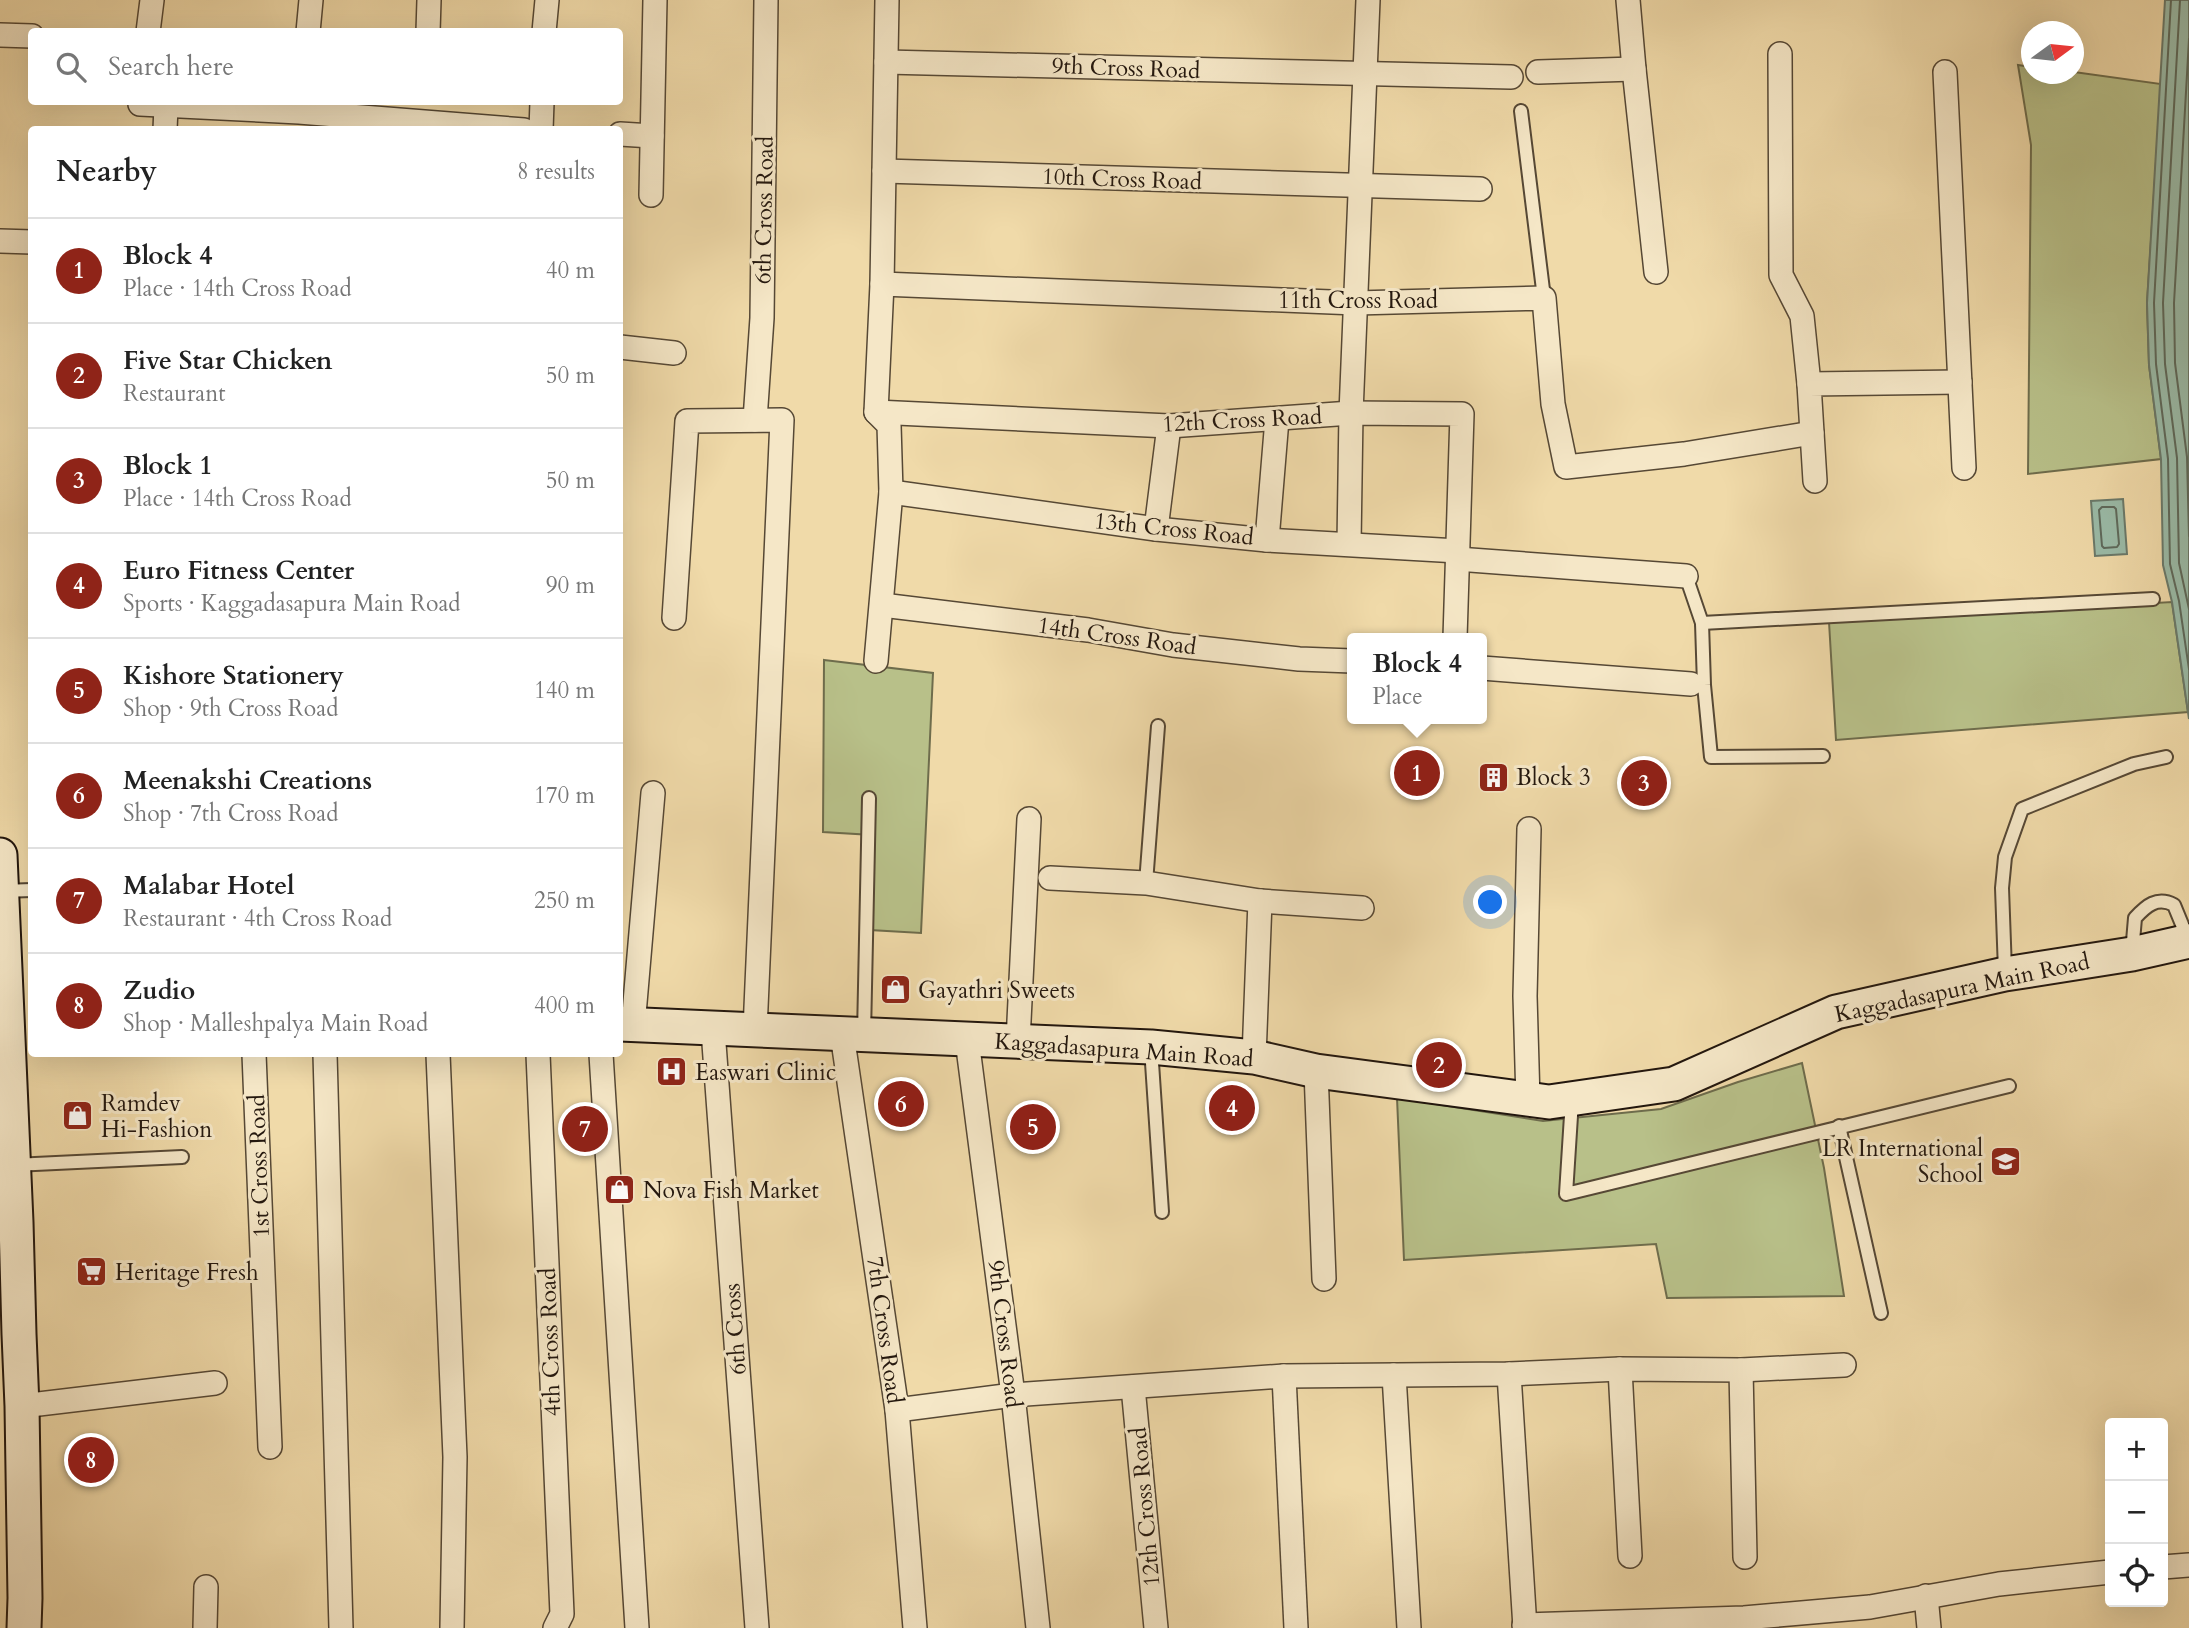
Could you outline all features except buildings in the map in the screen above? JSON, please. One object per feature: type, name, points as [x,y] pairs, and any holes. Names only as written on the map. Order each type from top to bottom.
[{"type":"main road","points":[[0,855],[17,890],[2,956],[19,1006],[6,1103],[14,1165],[8,1223],[9,1335],[22,1406],[24,1628]]},
{"type":"main road","name":"Kaggadasapura Main Road","points":[[626,1025],[1151,1047],[1254,1057],[1316,1071],[1549,1102],[1674,1084],[1836,1012],[2005,974],[2133,954],[2189,941]]},
{"type":"street","points":[[148,28],[152,0]]},
{"type":"street","points":[[308,28],[311,0]]},
{"type":"street","points":[[428,28],[429,0]]},
{"type":"street","points":[[544,28],[547,0]]},
{"type":"street","points":[[651,195],[655,0]]},
{"type":"street","name":"6th Cross Road","points":[[755,419],[762,318],[766,0]]},
{"type":"street","points":[[876,661],[891,492],[888,425],[876,412],[887,0]]},
{"type":"street","points":[[1349,544],[1351,414],[1368,0]]},
{"type":"street","points":[[1628,0],[1656,272]]},
{"type":"street","points":[[0,35],[28,36]]},
{"type":"street","points":[[1780,54],[1781,275],[1802,316],[1815,481]]},
{"type":"street","name":"9th Cross Road","points":[[886,62],[1511,77]]},
{"type":"street","points":[[1538,72],[1634,69]]},
{"type":"street","points":[[1945,72],[1964,468]]},
{"type":"street","points":[[153,105],[299,114],[424,117],[493,126]]},
{"type":"street","points":[[541,126],[542,105]]},
{"type":"street","points":[[165,126],[166,106]]},
{"type":"street","points":[[623,134],[652,136]]},
{"type":"street","name":"10th Cross Road","points":[[884,171],[1480,189]]},
{"type":"street","points":[[0,241],[28,242]]},
{"type":"street","name":"11th Cross Road","points":[[881,284],[1356,303],[1544,298]]},
{"type":"street","points":[[1544,298],[1553,404],[1566,467],[1684,454],[1812,433]]},
{"type":"street","points":[[623,347],[674,354]]},
{"type":"street","points":[[1809,384],[1960,382]]},
{"type":"street","name":"12th Cross Road","points":[[876,412],[1169,426],[1351,414],[1462,414],[1457,555]]},
{"type":"street","points":[[1268,540],[1277,419]]},
{"type":"street","points":[[674,618],[687,421],[782,420],[755,1030]]},
{"type":"street","points":[[1156,529],[1169,426]]},
{"type":"street","name":"13th Cross Road","points":[[891,492],[1156,529],[1268,540],[1349,544],[1686,576]]},
{"type":"street","points":[[1455,633],[1457,555]]},
{"type":"street","name":"14th Cross Road","points":[[882,605],[1088,630],[1174,645],[1299,659],[1347,661]]},
{"type":"street","points":[[1487,668],[1697,685]]},
{"type":"street","points":[[626,1025],[653,793]]},
{"type":"street","points":[[1017,1041],[1029,819]]},
{"type":"street","points":[[1528,1100],[1525,996],[1529,829]]},
{"type":"street","points":[[1051,878],[1146,883],[1260,901],[1362,908]]},
{"type":"street","points":[[1254,1057],[1260,901]]},
{"type":"street","name":"6th Cross","points":[[713,1030],[757,1628]]},
{"type":"street","name":"7th Cross Road","points":[[853,1034],[897,1410],[915,1628]]},
{"type":"street","name":"9th Cross Road","points":[[967,1040],[1013,1395],[1038,1628]]},
{"type":"street","name":"1st Cross Road","points":[[254,1057],[270,1447]]},
{"type":"street","points":[[325,1057],[341,1628]]},
{"type":"street","points":[[438,1057],[454,1457],[452,1628]]},
{"type":"street","name":"4th Cross Road","points":[[538,1057],[562,1614],[555,1628]]},
{"type":"street","points":[[601,1057],[637,1628]]},
{"type":"street","points":[[1316,1071],[1324,1279]]},
{"type":"street","points":[[897,1410],[1013,1395],[1284,1376],[1508,1374],[1620,1369],[1741,1370],[1844,1365]]},
{"type":"street","points":[[1620,1369],[1630,1556]]},
{"type":"street","points":[[1741,1370],[1745,1557]]},
{"type":"street","points":[[1508,1374],[1525,1627],[1760,1617],[1870,1607],[1999,1584],[2105,1573]]},
{"type":"street","points":[[1394,1375],[1409,1628]]},
{"type":"street","points":[[1284,1376],[1296,1628]]},
{"type":"street","points":[[22,1406],[215,1383]]},
{"type":"street","name":"12th Cross Road","points":[[1133,1387],[1156,1628]]},
{"type":"street","points":[[2168,1567],[2189,1565]]},
{"type":"street","points":[[205,1628],[206,1587]]},
{"type":"street","points":[[1926,1596],[1929,1628]]},
{"type":"lane","points":[[1521,111],[1544,298]]},
{"type":"lane","points":[[1686,576],[1702,623],[1697,685],[1711,757],[1823,756]]},
{"type":"lane","points":[[1702,623],[2153,599]]},
{"type":"lane","points":[[1146,883],[1158,726]]},
{"type":"lane","points":[[2005,974],[2002,888],[2005,857],[2022,810],[2134,764],[2166,757]]},
{"type":"lane","points":[[853,1034],[869,797]]},
{"type":"lane","points":[[2133,954],[2134,918],[2155,902],[2165,901],[2174,905],[2189,941]]},
{"type":"lane","points":[[1151,1047],[1162,1212]]},
{"type":"lane","points":[[1572,1100],[1566,1194],[2009,1086]]},
{"type":"lane","points":[[1839,1126],[1881,1313]]},
{"type":"lane","points":[[14,1165],[182,1157]]},
{"type":"green space","points":[[2084,73],[2161,84],[2147,303],[2149,365],[2161,459],[2028,474],[2031,145],[2021,84],[2084,84]]},
{"type":"green space","points":[[2172,602],[2188,712],[1836,740],[1829,622]]},
{"type":"green space","points":[[824,660],[933,673],[921,933],[870,930],[872,835],[823,832]]},
{"type":"green space","points":[[1802,1063],[1824,1168],[1844,1296],[1667,1298],[1656,1244],[1404,1260],[1397,1098],[1543,1121],[1661,1109]]},
{"type":"water","points":[[2165,0],[2189,0],[2189,719],[2172,602],[2163,565],[2161,459],[2149,365],[2147,303]]},
{"type":"water","points":[[2123,499],[2127,554],[2095,556],[2091,501]]},
{"type":"place","name":"Block 4","points":[[1417,773]]},
{"type":"place","name":"Block 3","points":[[1493,777]]},
{"type":"place","name":"Block 1","points":[[1644,783]]},
{"type":"place","name":"Gayathri Sweets","points":[[895,990]]},
{"type":"place","name":"Five Star Chicken","points":[[1439,1065]]},
{"type":"place","name":"Easwari Clinic","points":[[672,1072]]},
{"type":"place","name":"Meenakshi Creations","points":[[901,1104]]},
{"type":"place","name":"Euro Fitness Center","points":[[1232,1108]]},
{"type":"place","name":"Ramdev Hi-Fashion","points":[[78,1116]]},
{"type":"place","name":"Kishore Stationery","points":[[1033,1127]]},
{"type":"place","name":"Malabar Hotel","points":[[585,1129]]},
{"type":"place","name":"LR International School","points":[[2006,1161]]},
{"type":"place","name":"Nova Fish Market","points":[[620,1190]]},
{"type":"place","name":"Heritage Fresh","points":[[92,1272]]},
{"type":"place","name":"Zudio","points":[[91,1460]]}]
